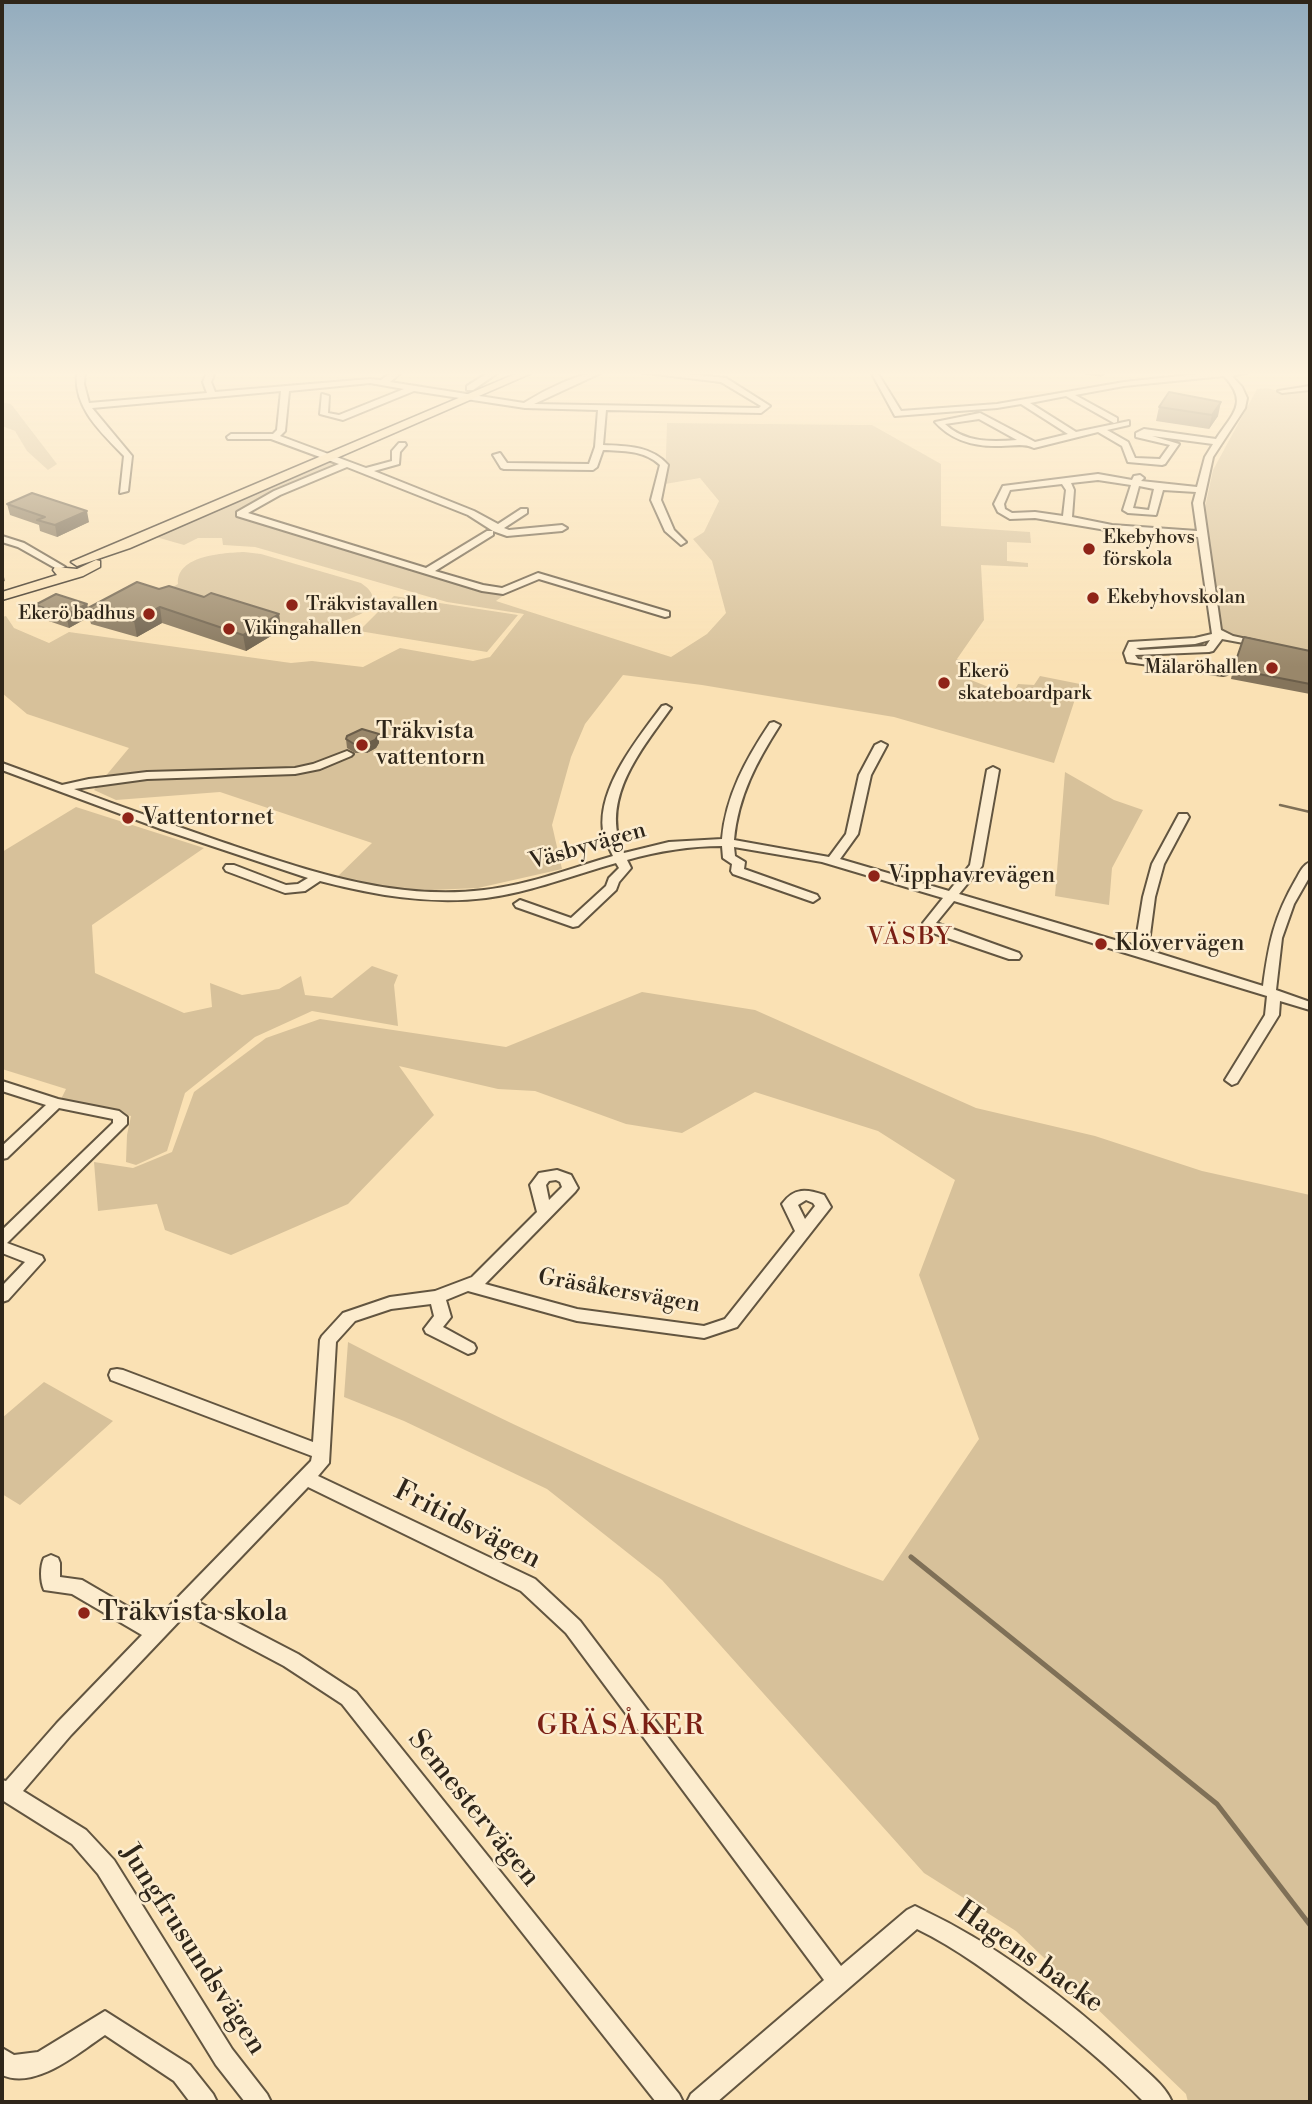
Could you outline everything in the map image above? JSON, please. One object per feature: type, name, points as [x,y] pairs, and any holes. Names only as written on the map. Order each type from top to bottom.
[{"type":"main road","points":[[2,596],[299,470]]},
{"type":"street","points":[[123,491],[126,470]]},
{"type":"street","points":[[330,470],[286,488],[240,514],[494,591],[513,589],[531,577],[545,577],[665,614]]},
{"type":"street","points":[[664,470],[656,500],[670,531],[681,542]]},
{"type":"street","points":[[1206,470],[1198,503],[1215,627],[1220,635]]},
{"type":"street","points":[[366,471],[471,513],[493,531],[507,533],[562,528]]},
{"type":"street","points":[[1010,516],[1001,510],[999,504],[1006,488],[1025,484],[1098,477],[1159,487],[1200,487]]},
{"type":"street","points":[[1159,487],[1152,514],[1128,510],[1137,478],[1200,487]]},
{"type":"street","points":[[1065,480],[1070,490],[1067,519]]},
{"type":"street","points":[[426,572],[524,512]]},
{"type":"street","points":[[998,519],[1035,515],[1112,528],[1202,534]]},
{"type":"street","points":[[2,539],[71,567]]},
{"type":"street","points":[[2,552],[21,545]]},
{"type":"street","points":[[1223,672],[1137,662],[1131,660],[1128,655],[1133,644],[1195,641],[1220,635],[1270,647]]},
{"type":"street","points":[[520,904],[573,923],[612,887],[625,868],[609,828],[614,792],[632,755],[666,708]]},
{"type":"street","points":[[774,725],[753,758],[736,797],[727,843],[729,858],[739,862],[737,871],[813,898]]},
{"type":"street","points":[[833,860],[852,834],[865,775],[881,745]]},
{"type":"street","points":[[60,789],[93,780],[128,775],[295,771],[316,767],[347,754]]},
{"type":"street","name":"Väsbyvägen","points":[[2,766],[60,789],[316,877],[373,892],[440,897],[486,894],[532,885],[620,856],[671,846],[727,843],[782,849],[833,860],[1310,1006]]},
{"type":"street","points":[[993,771],[976,866],[929,923],[932,928],[1014,956]]},
{"type":"street","points":[[1140,953],[1149,897],[1158,864],[1183,817]]},
{"type":"street","points":[[1232,1080],[1272,1015],[1276,939],[1284,915],[1310,866]]},
{"type":"street","points":[[230,868],[285,889],[301,888],[316,877]]},
{"type":"street","points":[[2,1086],[56,1103],[120,1117],[120,1124],[2,1239]]},
{"type":"street","points":[[2,1154],[56,1103]]},
{"type":"street","points":[[5,1790],[320,1463],[328,1339],[349,1317],[390,1303],[438,1297],[478,1280],[545,1212]]},
{"type":"street","name":"Gräsåkersvägen","points":[[466,1285],[577,1315],[704,1332],[732,1322],[803,1232]]},
{"type":"street","points":[[2,1247],[36,1260],[2,1296]]},
{"type":"street","points":[[438,1297],[443,1317],[432,1329],[468,1348]]},
{"type":"street","points":[[117,1375],[321,1452]]},
{"type":"street","name":"Fritidsvägen","points":[[307,1479],[528,1585],[573,1627],[838,1981]]},
{"type":"street","points":[[51,1563],[51,1584],[75,1586],[156,1633]]},
{"type":"street","name":"Semestervägen","points":[[184,1604],[291,1660],[349,1698],[671,2102]]},
{"type":"street","name":"Jungfrusundsvägen","points":[[5,1790],[79,1837],[106,1867],[224,2057],[258,2102]]},
{"type":"street","name":"Hagens backe","points":[[699,2102],[915,1917],[943,1929],[998,1965],[1083,2031],[1160,2102]]},
{"type":"street","points":[[2,2059],[10,2067],[42,2063],[105,2022],[182,2073],[205,2102]]},
{"type":"shaded area","points":[[299,470],[330,470],[240,514],[504,595],[496,601],[671,657],[707,634],[726,613],[712,561],[693,539],[704,532],[719,501],[700,478],[665,484],[665,470],[941,470],[941,526],[1030,532],[1031,543],[1007,542],[1007,561],[1028,563],[1028,567],[981,565],[984,620],[957,659],[965,661],[961,676],[991,688],[990,695],[1011,697],[1018,684],[1034,685],[1040,676],[1080,684],[1054,763],[894,717],[702,685],[623,675],[585,724],[571,757],[552,825],[562,869],[478,888],[408,891],[336,878],[372,843],[220,792],[116,800],[94,790],[129,748],[27,714],[2,693],[2,617],[6,616],[14,628],[49,643],[69,632],[291,663],[312,661],[363,667],[400,648],[473,661],[490,657],[524,614],[447,602],[255,547],[223,545],[222,538],[198,538],[184,545],[149,535]]},
{"type":"shaded area","points":[[1213,470],[1310,470],[1310,653],[1235,639],[1219,628],[1203,517]]},
{"type":"shaded area","points":[[244,552],[261,554],[361,583],[372,594],[371,604],[354,617],[334,623],[311,625],[263,618],[171,588],[178,584],[179,574],[193,561],[214,555]]},
{"type":"shaded area","points":[[394,596],[518,615],[487,652],[359,631]]},
{"type":"shaded area","points":[[1065,772],[1114,800],[1143,810],[1112,868],[1109,905],[1055,896]]},
{"type":"shaded area","points":[[76,807],[204,848],[92,925],[95,973],[184,1013],[212,1007],[210,983],[242,995],[279,989],[301,976],[305,995],[332,998],[372,966],[398,975],[394,985],[398,1026],[312,1011],[255,1037],[185,1093],[167,1151],[136,1165],[126,1162],[131,1116],[61,1099],[66,1089],[2,1069],[2,852]]},
{"type":"shaded area","points":[[642,992],[755,1010],[976,1108],[1095,1136],[1202,1171],[1310,1195],[1310,2102],[1188,2102],[1186,2094],[1016,1931],[924,1873],[662,1580],[547,1489],[404,1421],[344,1397],[348,1342],[479,1408],[679,1499],[883,1581],[979,1439],[919,1275],[955,1180],[878,1131],[755,1092],[682,1133],[626,1124],[535,1091],[498,1089],[399,1066],[434,1115],[348,1204],[231,1255],[165,1230],[157,1204],[98,1211],[94,1162],[133,1168],[172,1152],[194,1092],[266,1038],[320,1019],[506,1047]]},
{"type":"shaded area","points":[[44,1382],[113,1421],[20,1505],[2,1494],[2,1418]]},
{"type":"building","points":[[32,493],[87,511],[55,525],[37,520],[45,517],[7,504]]},
{"type":"building","points":[[137,582],[159,589],[169,586],[204,597],[211,593],[279,614],[243,635],[160,607],[134,621],[88,608]]},
{"type":"building","points":[[56,594],[87,604],[66,615],[35,605]]},
{"type":"building","name":"Mälaröhallen","points":[[1244,637],[1310,651],[1310,684],[1233,669]]},
{"type":"building","points":[[362,729],[379,734],[375,740],[366,744],[354,744],[346,739],[347,736]]},
{"type":"waterway","points":[[1280,805],[1310,812]]},
{"type":"waterway","points":[[911,1557],[1217,1804],[1310,1925]]},
{"type":"place","name":"Ekebyhovs förskola","points":[[1089,549]]},
{"type":"place","name":"Ekebyhovskolan","points":[[1093,598]]},
{"type":"place","name":"Träkvistavallen","points":[[292,605]]},
{"type":"place","name":"Ekerö badhus","points":[[149,614]]},
{"type":"place","name":"Vikingahallen","points":[[229,629]]},
{"type":"place","name":"Mälaröhallen","points":[[1272,668]]},
{"type":"place","name":"Ekerö skateboardpark","points":[[944,683]]},
{"type":"place","name":"Träkvista vattentorn","points":[[362,745]]},
{"type":"place","name":"Vattentornet","points":[[128,818]]},
{"type":"place","name":"Vipphavrevägen","points":[[874,876]]},
{"type":"place","name":"Klövervägen","points":[[1101,944]]},
{"type":"place","name":"Träkvista skola","points":[[84,1613]]},
{"type":"district","name":"VÄSBY","points":[[910,938]]},
{"type":"district","name":"GRÄSÅKER","points":[[621,1727]]}]
